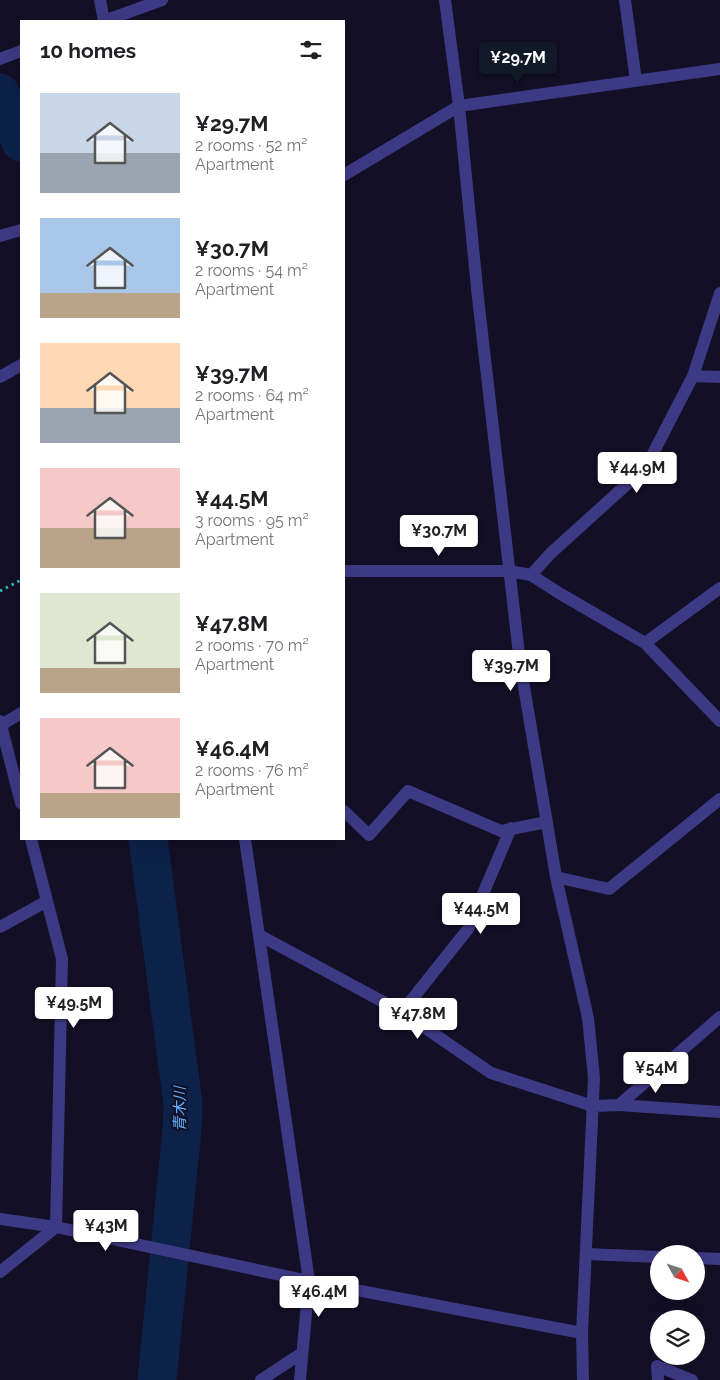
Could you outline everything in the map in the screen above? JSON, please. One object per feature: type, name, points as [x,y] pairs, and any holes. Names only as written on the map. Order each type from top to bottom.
[{"type":"street","points":[[100,0],[104,20]]},
{"type":"street","points":[[107,20],[162,0]]},
{"type":"street","points":[[445,0],[460,106],[478,298],[520,663],[556,878],[588,1018],[594,1078],[582,1334],[583,1380]]},
{"type":"street","points":[[626,0],[636,81]]},
{"type":"street","points":[[2,58],[20,51]]},
{"type":"street","points":[[345,174],[460,106],[720,69]]},
{"type":"street","points":[[0,236],[20,230]]},
{"type":"street","points":[[531,575],[551,553],[646,467],[693,376],[720,293]]},
{"type":"street","points":[[0,377],[20,366]]},
{"type":"street","points":[[693,376],[720,377]]},
{"type":"street","points":[[345,571],[509,571],[531,575],[645,643],[720,721]]},
{"type":"street","points":[[645,643],[720,588]]},
{"type":"street","points":[[20,714],[0,724],[20,799]]},
{"type":"street","points":[[345,812],[369,835],[408,792],[500,831],[547,822]]},
{"type":"street","points":[[556,878],[609,889],[720,799]]},
{"type":"street","points":[[402,1012],[468,929],[511,828]]},
{"type":"street","points":[[0,1272],[56,1227],[62,959],[31,840]]},
{"type":"street","points":[[245,840],[309,1281],[300,1380]]},
{"type":"street","points":[[0,927],[47,902]]},
{"type":"street","points":[[259,935],[402,1012],[491,1073],[593,1106],[619,1105],[720,1112]]},
{"type":"street","points":[[619,1105],[720,1017]]},
{"type":"street","points":[[0,1218],[56,1227],[309,1281],[582,1334]]},
{"type":"street","points":[[586,1254],[650,1257]]},
{"type":"street","points":[[705,1258],[720,1259]]},
{"type":"street","points":[[261,1380],[302,1353]]},
{"type":"street","points":[[658,1380],[657,1366],[692,1380]]},
{"type":"path","points":[[0,591],[20,581]]},
{"type":"waterway","name":"青木川","points":[[0,93],[20,140]]},
{"type":"waterway","name":"青木川","points":[[148,840],[183,1104],[157,1380]]}]
